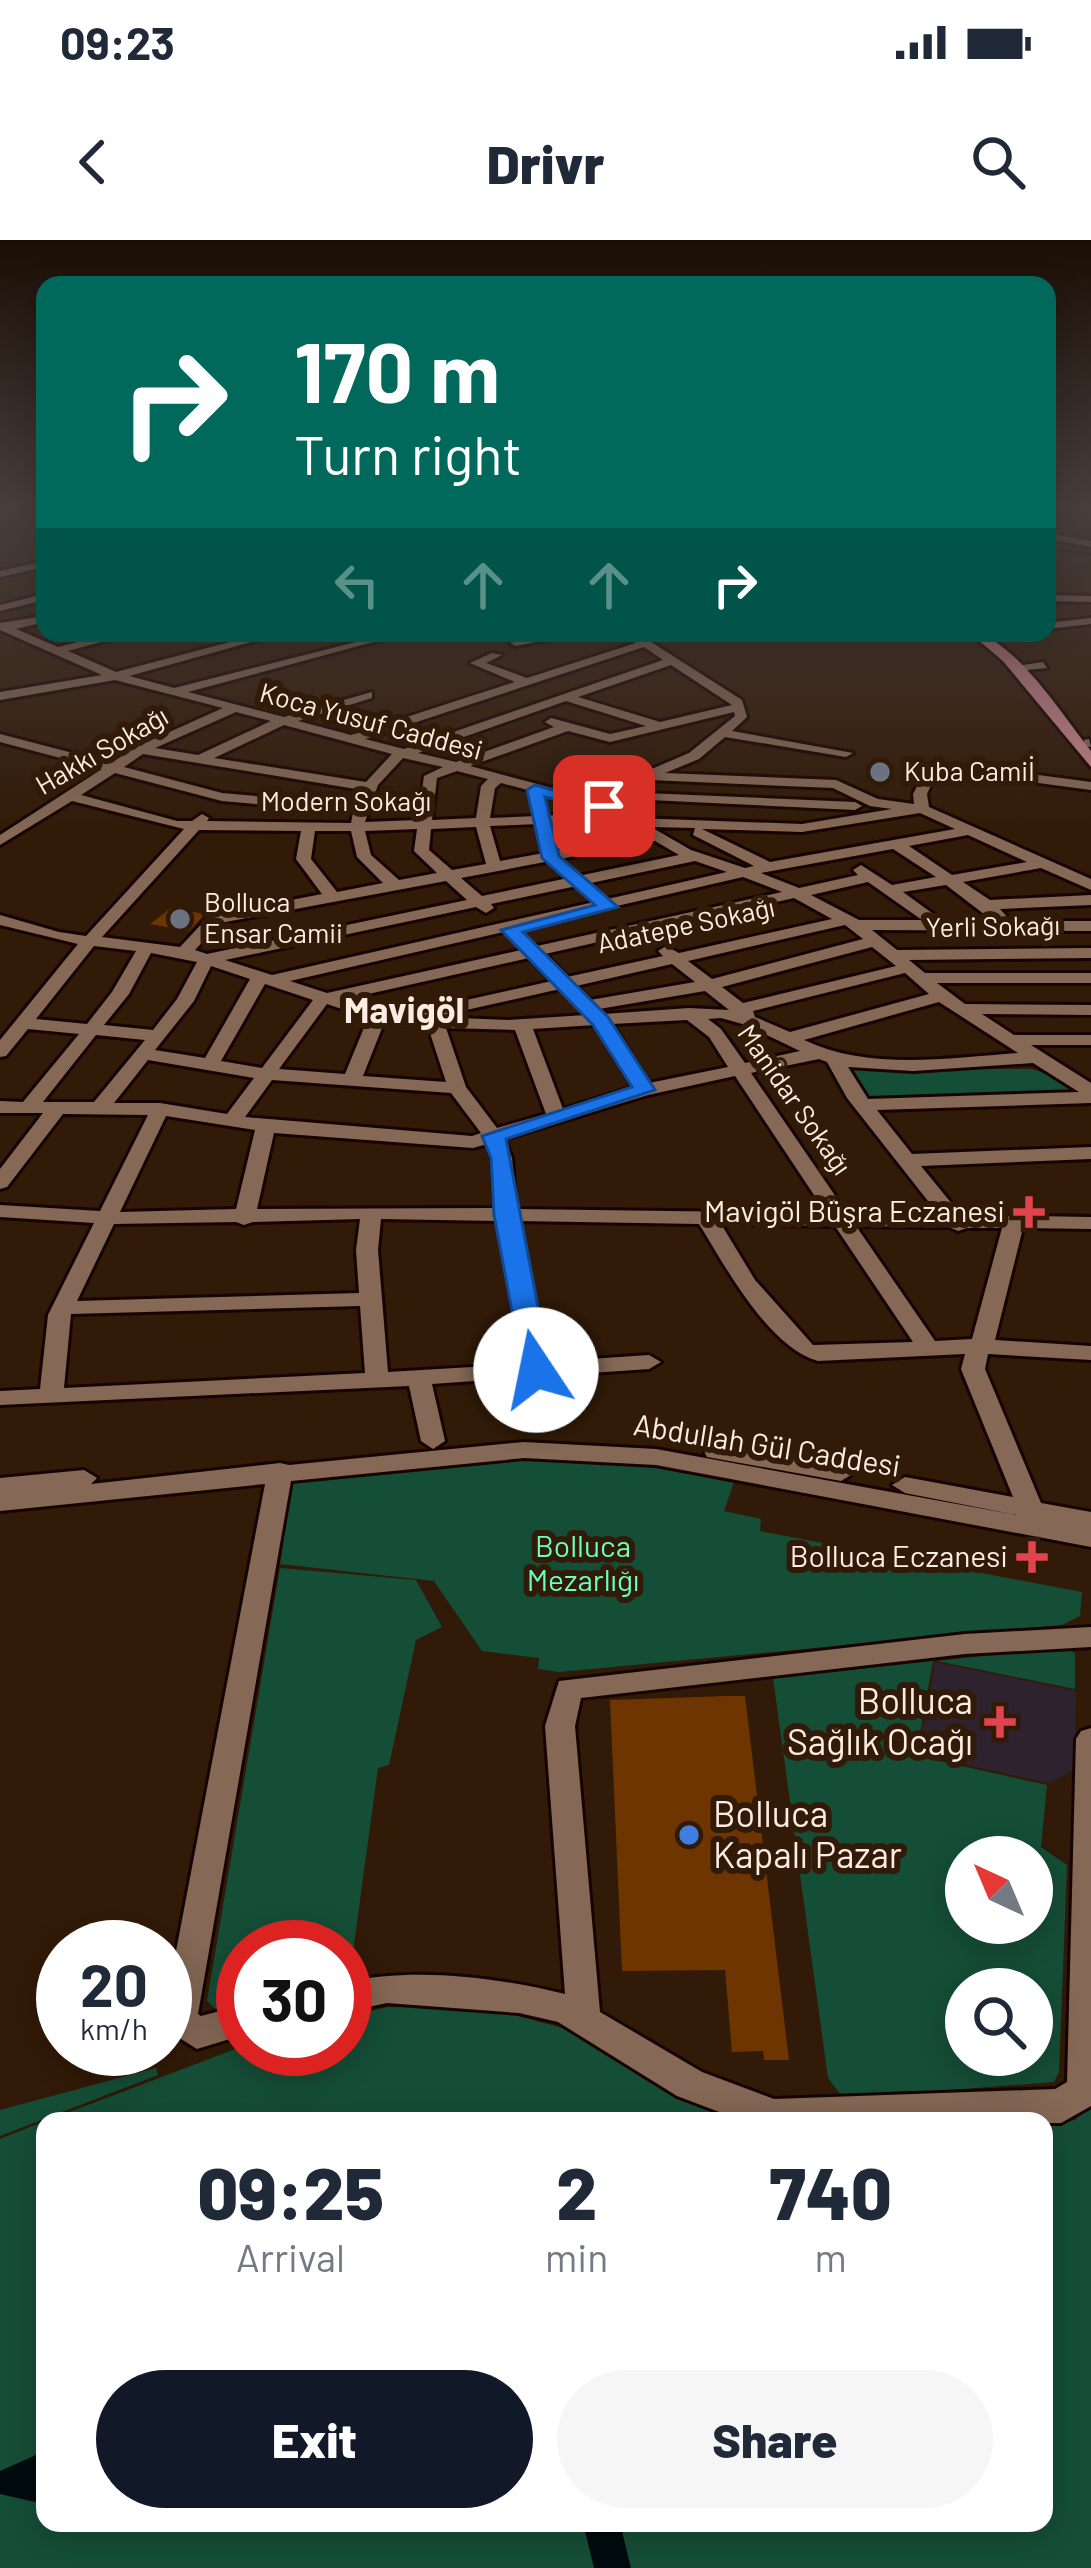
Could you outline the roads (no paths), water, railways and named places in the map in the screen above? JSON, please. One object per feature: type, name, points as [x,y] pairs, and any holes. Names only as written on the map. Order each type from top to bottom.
[{"type":"main road","points":[[991,642],[1029,666],[1091,761]]},
{"type":"main road","points":[[1004,642],[1029,666],[1090,744]]},
{"type":"street","points":[[2,627],[36,621]]},
{"type":"street","points":[[1056,625],[1091,621]]},
{"type":"street","name":"Koca Yusuf Caddesi","points":[[2,627],[36,642]]},
{"type":"street","points":[[30,639],[36,638]]},
{"type":"street","name":"Koca Yusuf Caddesi","points":[[36,642],[115,676],[232,709],[277,730],[346,741],[394,758],[586,802],[630,819],[696,856],[800,894],[852,923],[961,1009],[1091,1094]]},
{"type":"street","points":[[56,651],[92,642]]},
{"type":"street","points":[[0,696],[115,676],[244,642]]},
{"type":"street","points":[[174,692],[358,642]]},
{"type":"street","points":[[516,643],[522,642]]},
{"type":"street","points":[[346,741],[629,642]]},
{"type":"street","points":[[586,802],[652,777],[728,734],[741,717],[739,707],[642,642]]},
{"type":"street","points":[[496,655],[476,663],[519,683],[660,726]]},
{"type":"street","points":[[311,746],[394,758],[674,660]]},
{"type":"street","points":[[199,760],[256,732],[277,730],[368,695]]},
{"type":"street","points":[[521,711],[610,738],[739,707]]},
{"type":"street","name":"Hakkı Sokağı","points":[[0,842],[141,750],[232,709]]},
{"type":"street","points":[[566,727],[431,776],[421,851],[563,980],[601,1022],[644,1090]]},
{"type":"street","points":[[728,734],[846,753]]},
{"type":"street","points":[[0,738],[223,796],[360,819]]},
{"type":"street","points":[[141,750],[369,788]]},
{"type":"street","points":[[394,758],[369,788],[360,819],[363,854],[398,887]]},
{"type":"street","points":[[922,809],[920,794],[927,780],[952,771],[1091,787]]},
{"type":"street","points":[[652,777],[836,784],[875,803]]},
{"type":"street","points":[[495,869],[482,824],[488,786],[496,780]]},
{"type":"street","points":[[535,790],[551,858],[744,1013],[790,1038],[830,1055],[890,1064],[1045,1062],[1091,1069]]},
{"type":"street","points":[[606,794],[838,809],[875,803],[922,809],[1086,880]]},
{"type":"street","name":"Modern Sokağı","points":[[70,796],[177,825],[309,828],[360,819],[423,826],[630,819]]},
{"type":"street","points":[[0,1052],[88,943],[223,796]]},
{"type":"street","points":[[802,828],[803,806]]},
{"type":"street","points":[[630,819],[685,826],[802,828],[922,809]]},
{"type":"street","points":[[862,820],[987,905],[1009,927]]},
{"type":"street","points":[[685,826],[770,868]]},
{"type":"street","points":[[309,828],[298,850],[302,865],[336,899]]},
{"type":"street","points":[[802,828],[942,928]]},
{"type":"street","points":[[210,1065],[266,979],[510,930],[770,868],[968,831]]},
{"type":"street","points":[[184,952],[215,919],[655,836]]},
{"type":"street","points":[[207,959],[696,856]]},
{"type":"street","points":[[889,890],[1041,864]]},
{"type":"street","points":[[234,1118],[322,999],[870,877]]},
{"type":"street","points":[[987,905],[1091,900]]},
{"type":"street","points":[[314,903],[340,932]]},
{"type":"street","points":[[0,920],[16,928],[88,943],[184,952],[387,1018],[436,1024],[601,1022],[744,1013],[911,967],[1091,978]]},
{"type":"street","points":[[852,923],[942,928],[1091,926]]},
{"type":"street","name":"Adatepe Sokağı","points":[[387,1018],[852,923]]},
{"type":"street","points":[[587,1006],[708,985],[875,940]]},
{"type":"street","points":[[28,1108],[92,1029],[145,949]]},
{"type":"street","name":"Yerli Sokağı","points":[[911,967],[1091,953]]},
{"type":"street","points":[[100,1108],[185,1001],[207,959]]},
{"type":"street","points":[[790,1038],[943,995]]},
{"type":"street","points":[[961,1009],[1091,1010]]},
{"type":"street","name":"Manidar Sokağı","points":[[689,1013],[715,1034],[928,1348]]},
{"type":"street","points":[[351,1081],[387,1018]]},
{"type":"street","points":[[23,1023],[159,1036]]},
{"type":"street","points":[[436,1024],[457,1088],[494,1136],[502,1158],[506,1215],[536,1370]]},
{"type":"street","points":[[521,1024],[557,1118]]},
{"type":"street","points":[[1009,1040],[1091,1040]]},
{"type":"street","points":[[145,1054],[265,1074],[457,1088]]},
{"type":"street","points":[[0,1107],[160,1109],[266,1125],[473,1142],[644,1090],[830,1055]]},
{"type":"street","points":[[830,1055],[863,1105],[958,1225]]},
{"type":"street","points":[[863,1105],[1091,1094]]},
{"type":"street","points":[[51,1396],[62,1309],[160,1109]]},
{"type":"street","points":[[0,1183],[55,1111]]},
{"type":"street","points":[[244,1219],[266,1125]]},
{"type":"street","points":[[911,1160],[1091,1154]]},
{"type":"street","points":[[0,1211],[110,1218],[371,1213],[848,1224],[1091,1223]]},
{"type":"street","points":[[371,1213],[368,1299],[376,1376]]},
{"type":"street","points":[[707,1219],[746,1283],[795,1344],[818,1354],[977,1346],[1091,1353]]},
{"type":"street","points":[[1014,1223],[996,1270],[988,1331],[977,1346],[974,1369],[1031,1509]]},
{"type":"street","points":[[62,1309],[368,1299]]},
{"type":"street","points":[[0,1398],[649,1362]]},
{"type":"street","points":[[419,1378],[433,1442]]},
{"type":"street","name":"Abdullah Gül Caddesi","points":[[0,1486],[541,1435],[650,1442],[1091,1521]]},
{"type":"street","name":"Abdullah Gül Caddesi","points":[[0,1502],[524,1450],[656,1457],[1091,1538]]},
{"type":"street","points":[[216,2027],[196,2033],[180,2020],[280,1471]]},
{"type":"street","points":[[584,2019],[560,1726],[569,1689],[920,1649],[1064,1635],[1091,1637]]},
{"type":"street","points":[[927,2112],[1041,2109],[1078,2099],[1085,2081],[1091,1739]]},
{"type":"street","points":[[372,1991],[387,1988],[519,1997],[584,2019],[690,2084],[764,2112]]},
{"type":"place","name":"Kuba Camiİ","points":[[880,772]]},
{"type":"place","name":"Bolluca Ensar Camii","points":[[180,919]]},
{"type":"place","name":"Mavigöl Büşra Eczanesi","points":[[1029,1212]]},
{"type":"place","name":"Bolluca Eczanesi","points":[[1032,1557]]},
{"type":"place","name":"Bolluca Sağlık Ocağı","points":[[1000,1722]]},
{"type":"place","name":"Bolluca Kapalı Pazar","points":[[689,1835]]},
{"type":"district","name":"Mavigöl","points":[[404,1010]]},
{"type":"park label","name":"Bolluca Mezarlığı","points":[[583,1564]]}]
